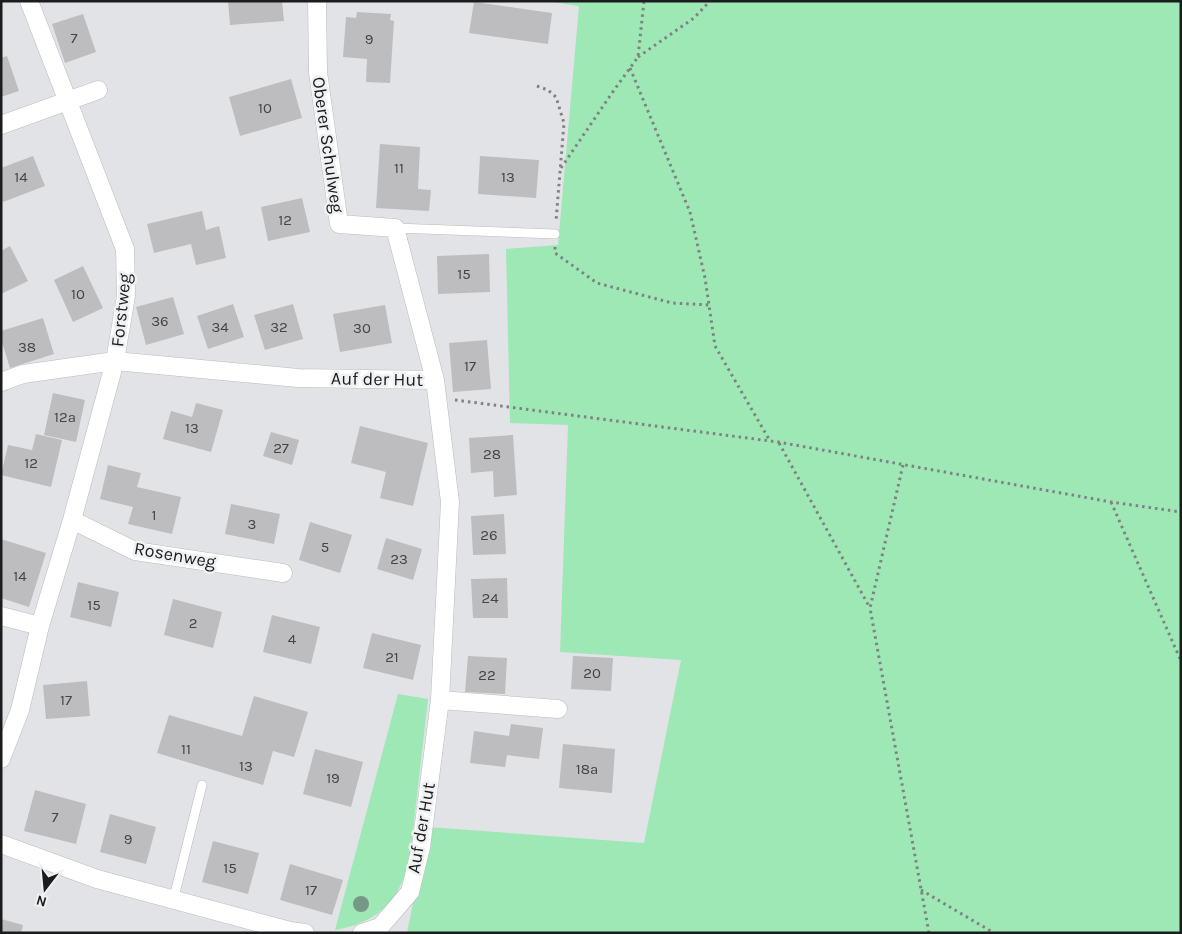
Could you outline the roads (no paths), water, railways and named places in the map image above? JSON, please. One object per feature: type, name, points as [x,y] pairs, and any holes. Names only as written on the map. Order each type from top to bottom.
[{"type":"street","name":"Forstweg","points":[[1,760],[20,710],[40,626],[72,520],[115,361],[126,296],[125,249],[29,1]]},
{"type":"street","name":"Oberer Schulweg","points":[[317,1],[318,72],[339,224],[395,228]]},
{"type":"street","points":[[1,125],[98,90]]},
{"type":"street","points":[[395,228],[435,380]]},
{"type":"street","name":"Auf der Hut","points":[[1,382],[24,374],[115,361],[298,378],[435,380],[450,502],[440,700],[421,847],[410,892],[380,927],[362,933]]},
{"type":"street","name":"Rosenweg","points":[[72,520],[135,551],[283,573]]},
{"type":"street","points":[[1,616],[40,626]]},
{"type":"street","points":[[440,700],[558,709]]},
{"type":"street","points":[[1,844],[98,879],[173,901],[290,931],[305,933]]},
{"type":"lane","points":[[395,228],[555,234]]},
{"type":"lane","points":[[173,901],[202,785]]}]
